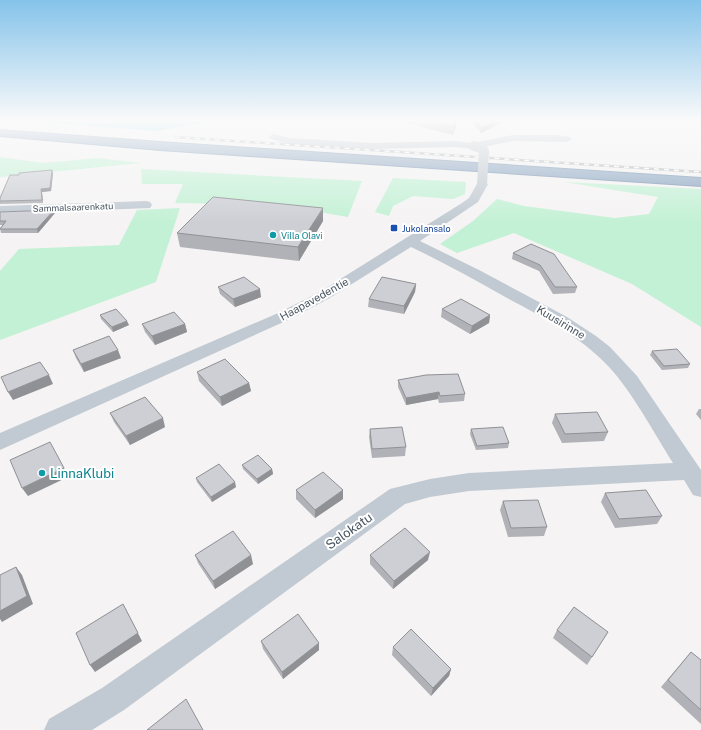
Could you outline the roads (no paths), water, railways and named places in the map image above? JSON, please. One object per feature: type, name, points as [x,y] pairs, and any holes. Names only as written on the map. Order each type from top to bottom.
[{"type":"highway","points":[[281,154],[701,182]]},
{"type":"street","name":"Haapavedentie","points":[[0,442],[282,317],[323,296],[474,200],[482,184],[484,154]]},
{"type":"street","name":"Sammalsaarenkatu","points":[[0,210],[146,205]]},
{"type":"street","name":"Kuusirinne","points":[[409,241],[461,266],[577,329],[600,347],[618,365],[630,380],[695,479]]},
{"type":"street","name":"Salokatu","points":[[60,730],[113,699],[398,496],[430,488],[469,482],[695,479]]},
{"type":"railway","points":[[431,154],[701,172]]},
{"type":"place","name":"Jukolansalo","points":[[394,228]]},
{"type":"place","name":"Villa Olavi","points":[[273,235]]},
{"type":"place","name":"LinnaKlubi","points":[[42,473]]}]
